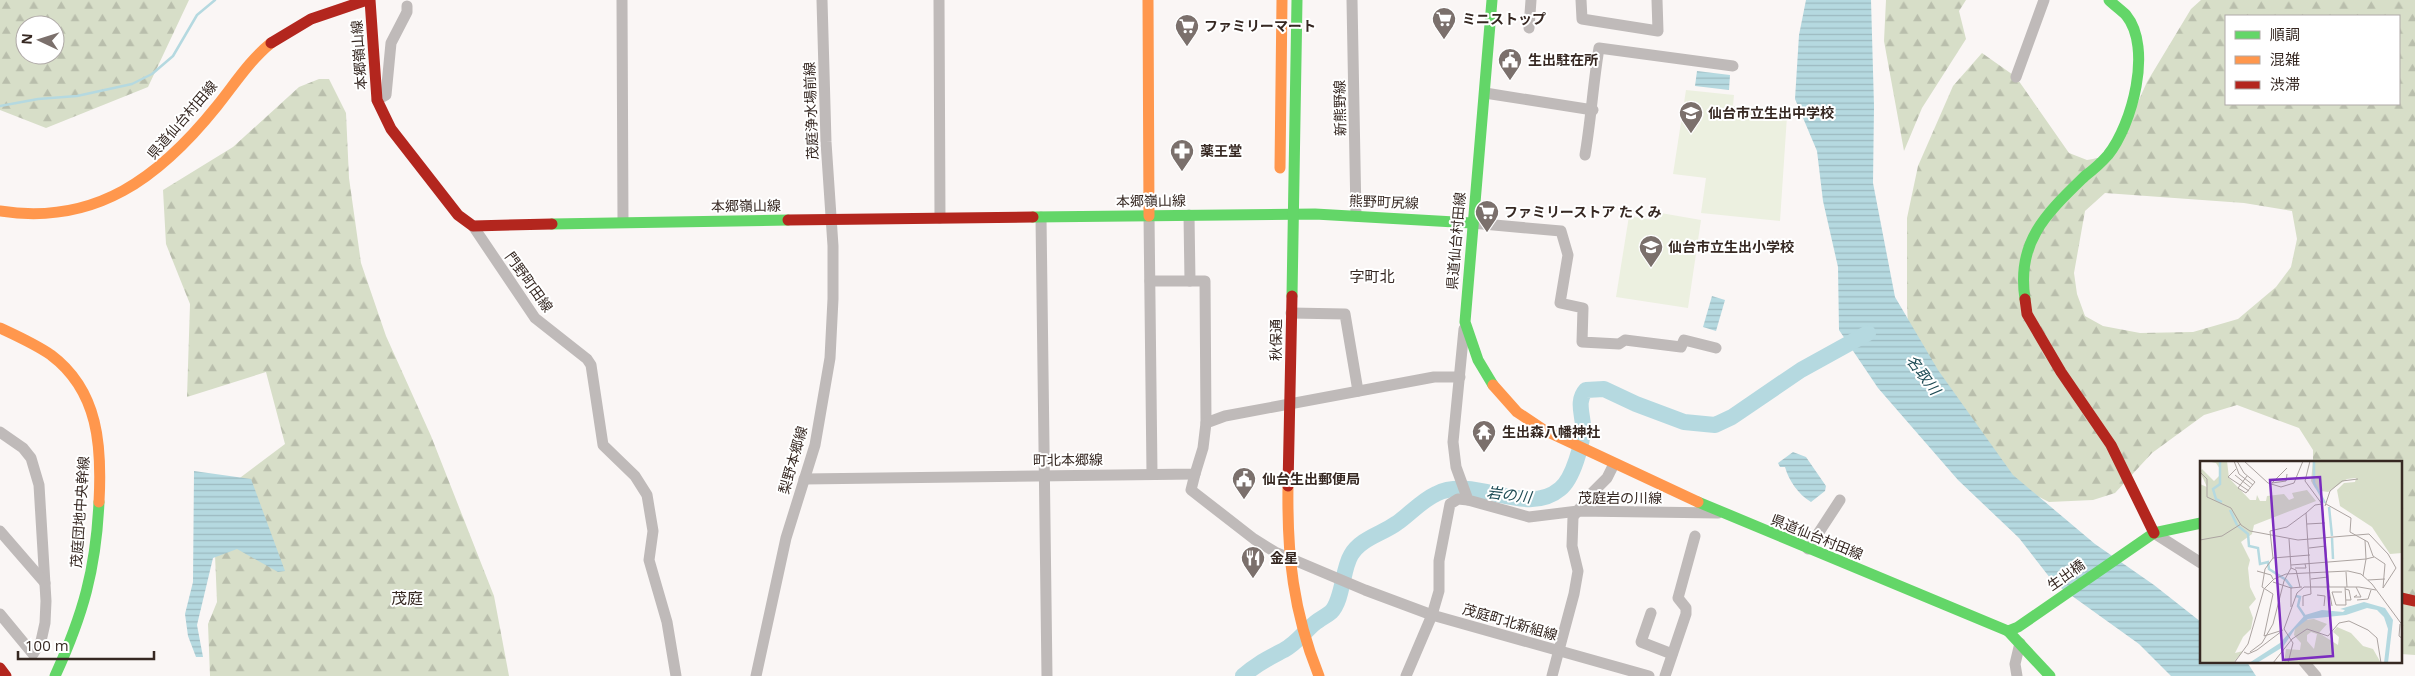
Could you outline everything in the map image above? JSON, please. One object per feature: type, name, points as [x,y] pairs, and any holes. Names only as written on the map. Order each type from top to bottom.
[{"type":"main road","name":"県道仙台村田線","points":[[0,211],[45,214],[85,208],[132,188],[160,169],[181,148],[262,51],[284,34],[314,16],[342,5],[366,0]]},
{"type":"main road","name":"本郷嶺山線","points":[[370,0],[377,100],[391,129],[458,215],[473,226],[623,222],[1189,216],[1280,210],[1294,215]]},
{"type":"main road","points":[[1148,0],[1149,216]]},
{"type":"main road","points":[[1280,176],[1282,0]]},
{"type":"main road","name":"秋保通","points":[[1297,0],[1290,404],[1286,514],[1288,558],[1293,592],[1306,642],[1319,676]]},
{"type":"main road","name":"県道仙台村田線","points":[[1492,0],[1465,322],[1477,360],[1492,385],[1517,412],[1568,441],[1721,514],[2013,629]]},
{"type":"main road","points":[[2110,0],[2127,16],[2137,40],[2136,90],[2127,121],[2108,155],[2050,210],[2034,232],[2024,256],[2022,282],[2027,314],[2061,372],[2111,446],[2154,533],[2200,523]]},
{"type":"main road","points":[[1280,210],[1280,230]]},
{"type":"main road","name":"熊野町尻線","points":[[1294,215],[1395,216],[1472,223]]},
{"type":"main road","name":"茂庭団地中央幹線","points":[[0,328],[34,345],[58,361],[68,372],[89,405],[96,423],[99,444],[96,531],[86,600],[55,676]]},
{"type":"main road","name":"生出橋","points":[[2013,629],[2154,533]]},
{"type":"main road","points":[[2402,598],[2415,601]]},
{"type":"main road","points":[[2013,629],[2020,643],[2050,676]]},
{"type":"main road","points":[[0,668],[6,676]]},
{"type":"street","points":[[622,0],[623,222]]},
{"type":"street","name":"茂庭浄水場前線","points":[[822,0],[826,142],[832,220]]},
{"type":"street","points":[[939,0],[940,218]]},
{"type":"street","name":"新熊野線","points":[[1352,0],[1356,216]]},
{"type":"street","points":[[1529,28],[1531,0]]},
{"type":"street","points":[[1581,0],[1582,19],[1658,31],[1657,0]]},
{"type":"street","points":[[2016,77],[2044,0]]},
{"type":"street","points":[[377,100],[386,94],[391,43],[407,12],[408,6]]},
{"type":"street","points":[[1586,155],[1593,110],[1593,82],[1600,48],[1733,66]]},
{"type":"street","points":[[1485,93],[1593,110]]},
{"type":"street","points":[[1149,216],[1152,473]]},
{"type":"street","points":[[1189,216],[1190,281]]},
{"type":"street","points":[[1041,217],[1047,676]]},
{"type":"street","name":"梨野本郷線","points":[[756,676],[780,564],[815,445],[830,358],[834,299],[832,220]]},
{"type":"street","points":[[1472,223],[1561,232],[1568,255],[1560,303],[1583,308],[1582,342],[1620,344],[1625,340],[1681,347],[1684,340],[1716,348]]},
{"type":"street","name":"門野町田線","points":[[473,226],[535,318],[583,355],[591,365],[603,445],[636,476],[647,495],[653,531],[650,560],[667,622],[676,676]]},
{"type":"street","points":[[1150,282],[1204,281],[1206,423],[1203,448],[1195,474]]},
{"type":"street","points":[[1291,313],[1345,314],[1358,390]]},
{"type":"street","points":[[1406,676],[1432,615],[1439,591],[1439,561],[1450,504],[1458,499],[1467,497],[1456,468],[1453,442],[1465,322]]},
{"type":"street","points":[[1206,423],[1225,416],[1358,390],[1434,377],[1460,377]]},
{"type":"street","points":[[0,432],[23,448],[31,458],[39,493],[45,583],[45,623],[41,641],[33,654],[0,614]]},
{"type":"street","points":[[1552,676],[1574,594],[1578,571],[1572,546],[1573,518],[1607,478],[1610,462]]},
{"type":"street","name":"町北本郷線","points":[[804,479],[1152,473],[1195,474]]},
{"type":"street","name":"茂庭町北新組線","points":[[1195,474],[1191,490],[1254,539],[1288,558],[1432,615],[1649,676]]},
{"type":"street","name":"茂庭岩の川線","points":[[1467,497],[1529,517],[1578,511],[1721,514]]},
{"type":"street","points":[[1808,549],[1840,500]]},
{"type":"street","points":[[0,531],[45,583]]},
{"type":"street","points":[[2154,533],[2200,562]]},
{"type":"street","points":[[1665,676],[1686,614],[1686,608],[1678,598],[1695,536]]},
{"type":"street","points":[[1651,613],[1641,642],[1672,654]]},
{"type":"street","points":[[2017,676],[2015,664],[2020,643]]},
{"type":"street","points":[[2306,664],[2316,676]]},
{"type":"green space","points":[[0,0],[189,0],[148,87],[46,128],[0,110]]},
{"type":"green space","points":[[1886,0],[1966,0],[1959,11],[1966,39],[1922,108],[1904,151],[1884,41]]},
{"type":"green space","points":[[2201,0],[2415,0],[2415,655],[2402,654],[2402,461],[2313,461],[2313,450],[2299,428],[2237,405],[2204,415],[2152,453],[2115,493],[2093,500],[2049,502],[2008,481],[1910,369],[1907,306],[1907,218],[1918,166],[1953,86],[1982,53],[2016,77],[2069,153],[2087,160],[2111,156],[2124,133],[2147,82],[2191,9]],"holes":[[[2105,193],[2244,203],[2292,211],[2297,239],[2291,267],[2276,287],[2238,319],[2193,332],[2140,333],[2103,326],[2085,316],[2077,294],[2074,273],[2085,211]]]},
{"type":"green space","points":[[319,79],[329,79],[346,113],[349,178],[361,263],[386,336],[431,436],[494,596],[509,676],[210,676],[208,624],[217,602],[215,555],[204,505],[285,444],[266,372],[187,397],[190,304],[166,244],[163,190],[233,147],[299,87]]},
{"type":"green space","points":[[1686,90],[1734,95],[1733,106],[1781,109],[1787,116],[1780,221],[1701,213],[1706,178],[1673,174]]},
{"type":"green space","points":[[1655,212],[1701,220],[1688,308],[1616,297],[1629,216],[1653,220]]},
{"type":"water","name":"名取川","points":[[1806,0],[1871,0],[1874,106],[1873,183],[1895,297],[1938,370],[2013,475],[2095,544],[2154,585],[2200,621],[2200,664],[2248,664],[2256,676],[2171,676],[2139,644],[2054,583],[2019,538],[1958,480],[1878,388],[1839,330],[1838,267],[1823,201],[1817,151],[1795,99],[1799,35]]},
{"type":"water","points":[[1697,71],[1730,75],[1729,90],[1695,86]]},
{"type":"water","points":[[1712,296],[1725,300],[1716,331],[1703,327]]},
{"type":"water","points":[[1793,452],[1806,457],[1826,486],[1825,491],[1811,502],[1798,491],[1785,467],[1780,467],[1778,463]]},
{"type":"water","points":[[194,471],[251,479],[285,571],[278,572],[237,549],[213,558],[197,625],[203,657],[196,657],[188,636],[185,614],[193,582]]},
{"type":"waterway","points":[[0,106],[38,99],[77,96],[132,84],[152,74],[173,56],[197,15],[215,0]]},
{"type":"waterway","name":"岩の川","points":[[1243,676],[1288,647],[1315,623],[1331,612],[1338,600],[1348,561],[1360,544],[1391,527],[1436,494],[1451,489],[1467,489],[1532,499],[1547,497],[1560,489],[1569,477],[1579,451],[1583,427],[1581,399],[1586,390],[1604,389],[1636,404],[1684,422],[1715,425],[1732,417],[1801,370],[1868,333]]},
{"type":"traffic: fast","points":[[1292,296],[1297,0]]},
{"type":"traffic: fast","points":[[1492,0],[1465,322],[1478,360],[1493,385]]},
{"type":"traffic: fast","points":[[2025,299],[2023,279],[2025,261],[2037,230],[2058,203],[2108,155],[2125,125],[2131,106],[2136,86],[2138,47],[2134,29],[2126,15],[2109,0]]},
{"type":"traffic: fast","points":[[1033,217],[1315,214],[1472,223]]},
{"type":"traffic: fast","points":[[552,224],[788,220]]},
{"type":"traffic: fast","points":[[55,676],[65,654],[86,591],[95,549],[99,502]]},
{"type":"traffic: fast","points":[[1698,502],[2008,631],[2018,627],[2154,533],[2200,523]]},
{"type":"traffic: fast","points":[[2008,631],[2050,676]]},
{"type":"traffic: slow","points":[[1148,0],[1149,216]]},
{"type":"traffic: slow","points":[[1280,168],[1282,0]]},
{"type":"traffic: slow","points":[[0,211],[35,214],[66,211],[96,203],[123,191],[149,174],[173,154],[195,132],[249,65],[271,43]]},
{"type":"traffic: slow","points":[[0,328],[51,355],[67,369],[79,385],[88,403],[98,441],[100,461],[99,502]]},
{"type":"traffic: slow","points":[[1493,385],[1517,412],[1544,430],[1698,502]]},
{"type":"traffic: slow","points":[[1288,486],[1289,536],[1293,583],[1303,629],[1319,676]]},
{"type":"traffic: jam","points":[[271,43],[311,19],[367,0]]},
{"type":"traffic: jam","points":[[370,0],[377,100],[391,129],[458,215],[473,226],[552,224]]},
{"type":"traffic: jam","points":[[788,220],[1033,217]]},
{"type":"traffic: jam","points":[[1288,486],[1292,296]]},
{"type":"traffic: jam","points":[[2025,299],[2027,314],[2061,372],[2111,445],[2154,533]]},
{"type":"traffic: jam","points":[[2402,598],[2415,601]]},
{"type":"traffic: jam","points":[[0,668],[6,676]]},
{"type":"place","name":"ミニストップ","points":[[1444,40]]},
{"type":"place","name":"ファミリーマート","points":[[1187,47]]},
{"type":"place","name":"生出駐在所","points":[[1510,81]]},
{"type":"place","name":"仙台市立生出中学校","points":[[1691,134]]},
{"type":"place","name":"薬王堂","points":[[1182,172]]},
{"type":"place","name":"ファミリーストア たくみ","points":[[1487,233]]},
{"type":"place","name":"仙台市立生出小学校","points":[[1651,268]]},
{"type":"place","name":"生出森八幡神社","points":[[1484,453]]},
{"type":"place","name":"仙台生出郵便局","points":[[1244,500]]},
{"type":"place","name":"金星","points":[[1253,579]]},
{"type":"district","name":"字町北","points":[[1372,277]]},
{"type":"district","name":"茂庭","points":[[407,598]]}]
